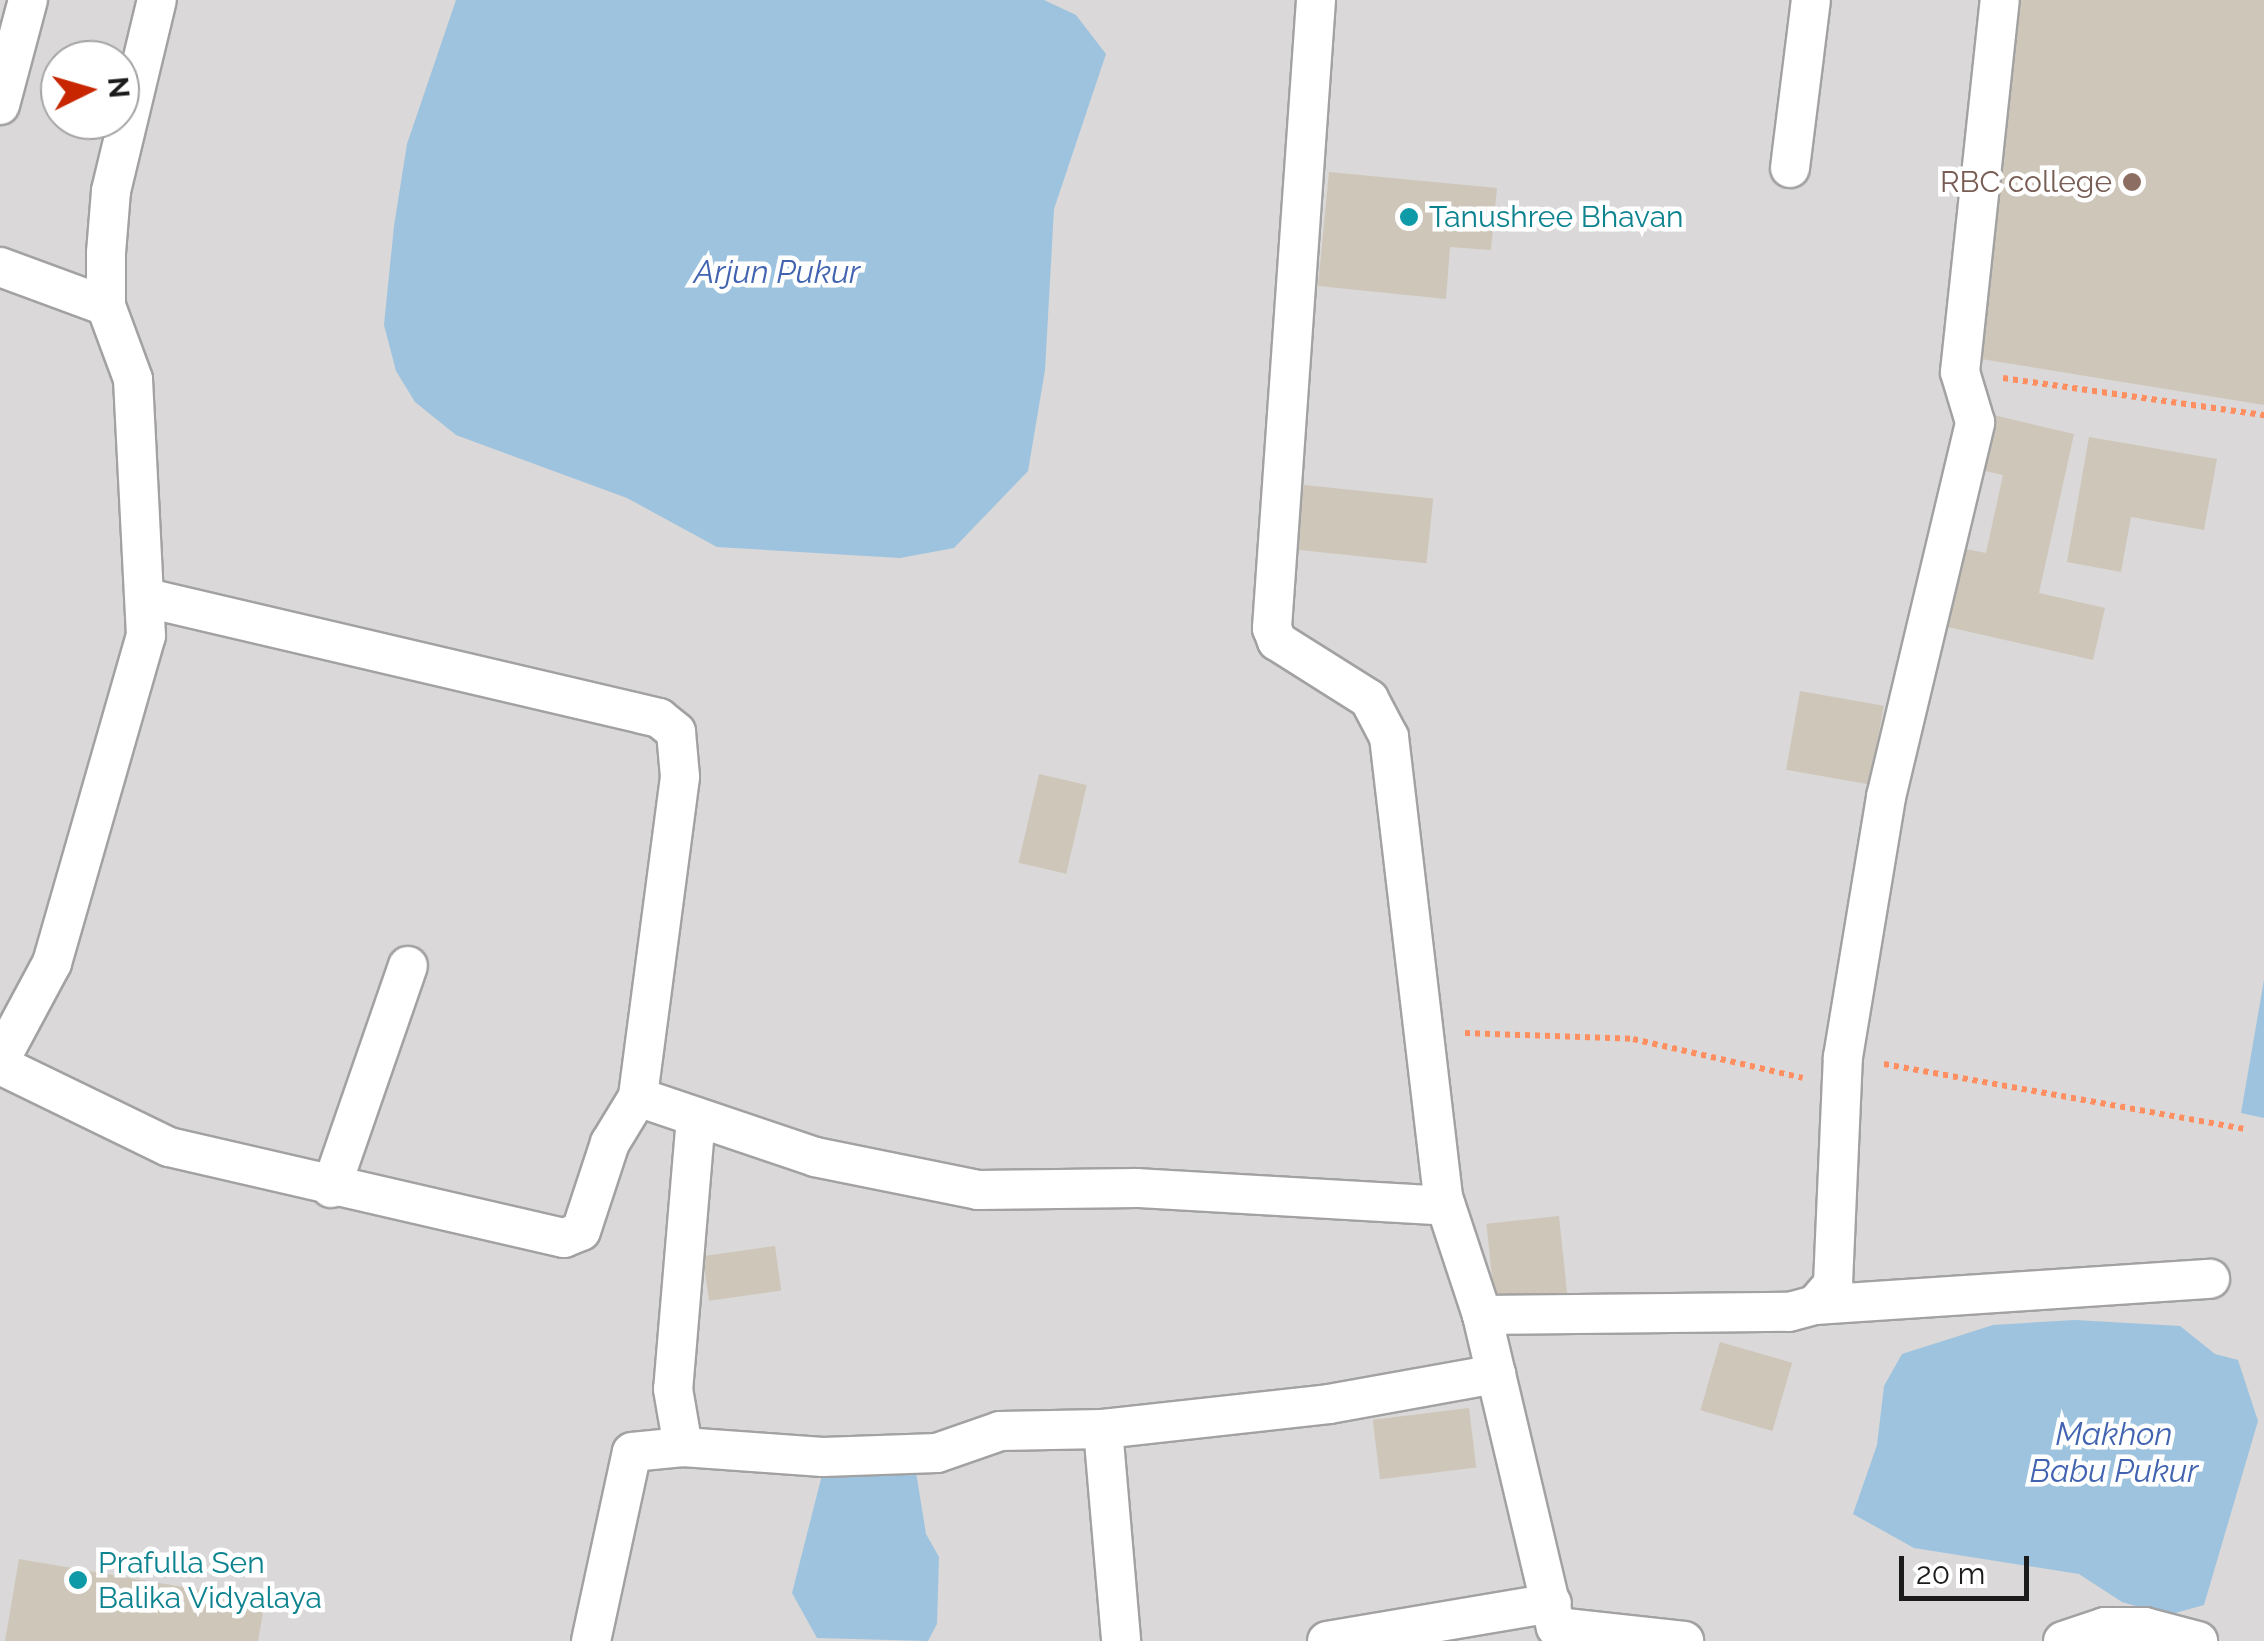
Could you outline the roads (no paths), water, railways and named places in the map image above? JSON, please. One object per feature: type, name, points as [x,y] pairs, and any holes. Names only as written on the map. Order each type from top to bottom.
[{"type":"street","points":[[0,104],[28,0]]},
{"type":"street","points":[[147,598],[640,714],[676,732],[680,776],[638,1097],[610,1143],[581,1232],[564,1238],[331,1188],[169,1147],[0,1062],[52,963],[122,730],[147,598],[136,529],[132,379],[106,306],[111,190],[158,0]]},
{"type":"street","points":[[1316,0],[1270,616],[1277,641],[1369,699],[1389,737],[1446,1206],[1482,1315],[1555,1624]]},
{"type":"street","points":[[1790,168],[1811,0]]},
{"type":"street","points":[[1815,1305],[1832,1284],[1842,1072],[1894,760],[1975,422],[1960,372],[2000,0]]},
{"type":"street","points":[[0,267],[106,306]]},
{"type":"street","points":[[331,1188],[408,966]]},
{"type":"street","points":[[638,1097],[815,1157],[978,1190],[1137,1188],[1446,1206]]},
{"type":"street","points":[[684,1447],[673,1389],[696,1117]]},
{"type":"street","points":[[1482,1315],[1789,1312],[1815,1305],[2210,1279]]},
{"type":"street","points":[[591,1641],[632,1452],[684,1447],[824,1457],[937,1454],[1000,1431],[1103,1429],[1329,1404],[1496,1374]]},
{"type":"street","points":[[1103,1429],[1122,1641]]},
{"type":"street","points":[[1327,1641],[1555,1624],[1684,1641]]},
{"type":"street","points":[[2063,1641],[2104,1628],[2144,1626],[2198,1641]]},
{"type":"water","name":"Arjun Pukur","points":[[456,0],[1044,0],[1076,15],[1106,54],[1054,209],[1045,370],[1028,471],[954,548],[900,558],[717,547],[627,498],[456,435],[415,402],[396,371],[384,325],[394,226],[407,144]]},
{"type":"water","points":[[2264,980],[2264,1118],[2241,1113]]},
{"type":"water","name":"Makhon Babu Pukur","points":[[2075,1320],[2180,1326],[2215,1354],[2238,1360],[2258,1421],[2204,1605],[2168,1615],[2122,1602],[2079,1574],[1914,1548],[1853,1514],[1877,1445],[1884,1386],[1902,1354],[1993,1325]]},
{"type":"water","points":[[915,1466],[926,1534],[939,1557],[937,1624],[928,1641],[817,1638],[792,1593],[824,1467]]},
{"type":"place","name":"RBC college","points":[[2132,182]]},
{"type":"place","name":"Tanushree Bhavan","points":[[1409,217]]},
{"type":"place","name":"Prafulla Sen Balika Vidyalaya","points":[[78,1580]]}]
